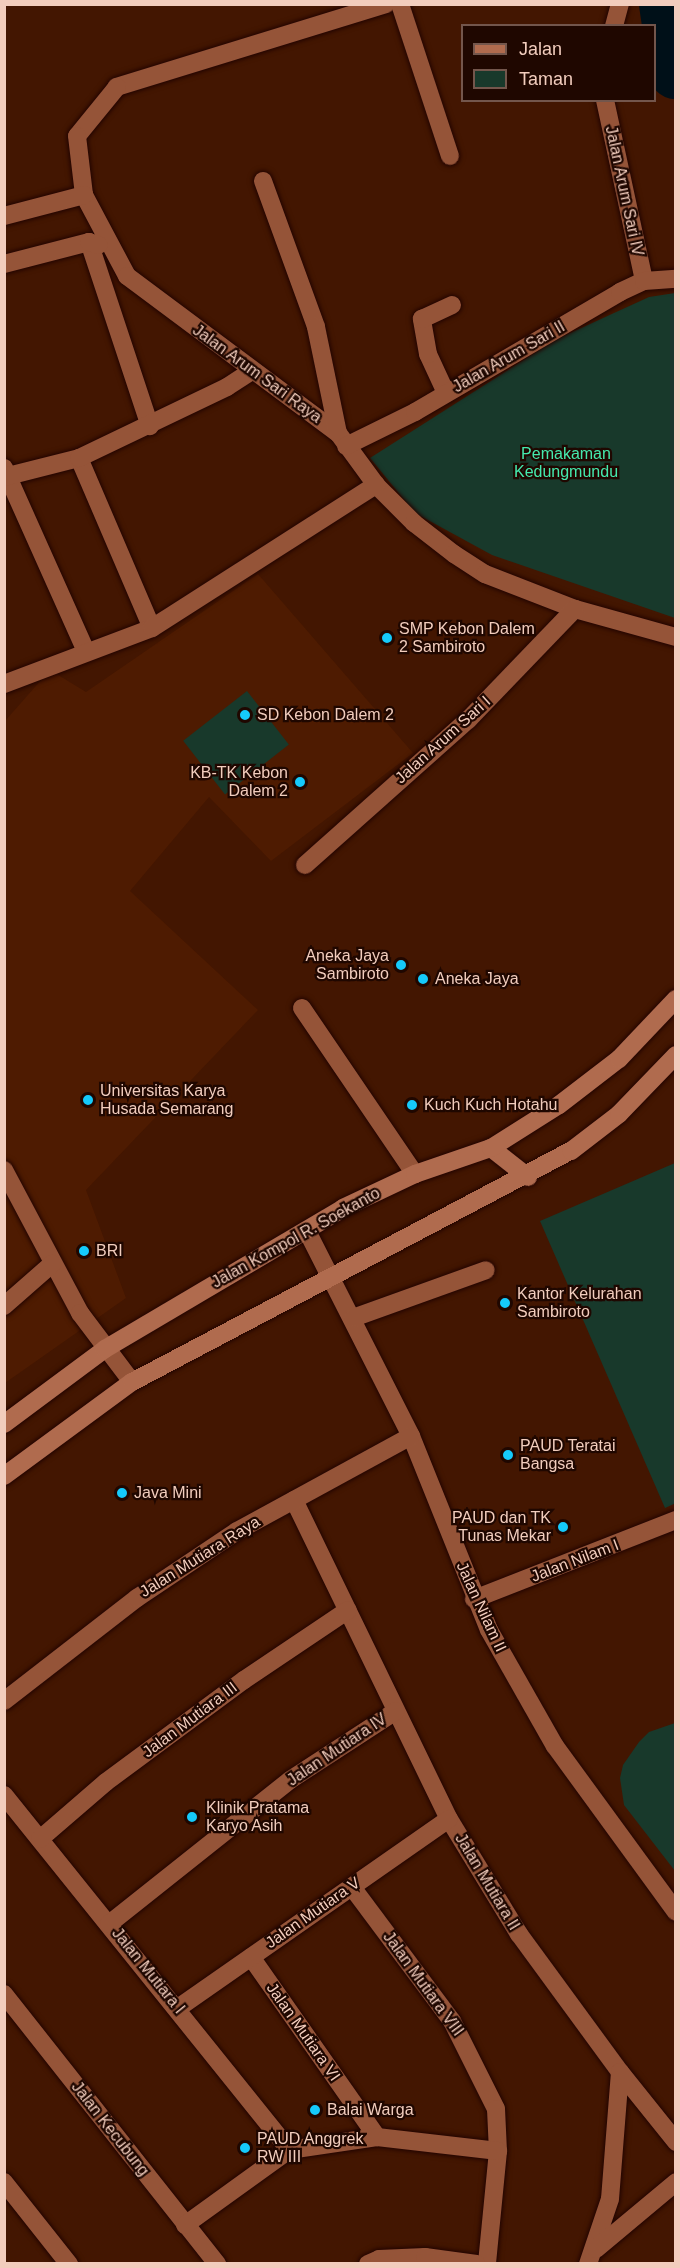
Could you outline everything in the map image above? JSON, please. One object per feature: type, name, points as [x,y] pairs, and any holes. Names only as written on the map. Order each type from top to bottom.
[{"type":"main road","name":"Jalan Kompol R. Soekanto","points":[[4,1424],[105,1348],[343,1208],[416,1174],[491,1148],[559,1105],[619,1059],[675,999]]},
{"type":"main road","points":[[4,1476],[132,1382],[528,1177],[571,1151],[619,1114],[675,1055]]},
{"type":"main road","points":[[491,1148],[528,1177]]},
{"type":"street","points":[[4,216],[84,195],[77,136],[117,87],[386,4]]},
{"type":"street","points":[[400,4],[450,156]]},
{"type":"street","points":[[615,24],[620,4]]},
{"type":"street","name":"Jalan Arum Sari IV","points":[[605,102],[644,281]]},
{"type":"street","points":[[263,181],[316,327],[342,440]]},
{"type":"street","name":"Jalan Arum Sari Raya","points":[[84,195],[115,248],[128,276],[149,295],[342,440],[376,485],[414,523],[477,569],[575,609],[675,638]]},
{"type":"street","points":[[89,242],[150,426]]},
{"type":"street","points":[[4,264],[89,242],[115,248]]},
{"type":"street","name":"Jalan Arum Sari II","points":[[342,440],[446,393],[644,281],[675,279]]},
{"type":"street","points":[[446,393],[428,354],[422,319],[452,305]]},
{"type":"street","points":[[86,651],[5,474],[78,458],[150,426],[252,371]]},
{"type":"street","points":[[78,458],[152,628]]},
{"type":"street","points":[[4,684],[86,651],[152,628],[376,485]]},
{"type":"street","name":"Jalan Arum Sari I","points":[[305,865],[468,720],[575,609]]},
{"type":"street","points":[[302,1008],[416,1174]]},
{"type":"street","points":[[4,1170],[52,1264],[105,1348],[132,1382]]},
{"type":"street","name":"Jalan Nilam II","points":[[307,1231],[333,1277],[411,1436],[474,1599],[555,1746],[675,1911]]},
{"type":"street","points":[[4,1306],[52,1264]]},
{"type":"street","points":[[353,1318],[486,1270]]},
{"type":"street","name":"Jalan Mutiara Raya","points":[[4,1701],[137,1598],[237,1531],[411,1436]]},
{"type":"street","name":"Jalan Mutiara II","points":[[294,1500],[449,1819],[519,1934],[620,2072],[675,2142]]},
{"type":"street","name":"Jalan Nilam I","points":[[474,1599],[675,1520]]},
{"type":"street","name":"Jalan Mutiara III","points":[[40,1839],[115,1775],[244,1680],[348,1610]]},
{"type":"street","name":"Jalan Mutiara IV","points":[[109,1924],[290,1780],[396,1711]]},
{"type":"street","name":"Jalan Mutiara I","points":[[4,1795],[178,2008],[289,2150]]},
{"type":"street","name":"Jalan Mutiara V","points":[[178,2008],[449,1819]]},
{"type":"street","name":"Jalan Mutiara VIII","points":[[352,1887],[452,2021],[480,2071],[496,2109],[498,2151],[487,2264]]},
{"type":"street","name":"Jalan Mutiara VI","points":[[250,1957],[376,2137]]},
{"type":"street","name":"Jalan Kecubung","points":[[4,1994],[217,2264]]},
{"type":"street","points":[[592,2256],[610,2199],[620,2072]]},
{"type":"street","points":[[185,2225],[289,2150],[376,2137],[498,2151]]},
{"type":"street","points":[[4,2182],[69,2264]]},
{"type":"street","points":[[592,2256],[675,2182]]},
{"type":"street","points":[[368,2264],[379,2259],[425,2257],[477,2264]]},
{"type":"shaded area","name":"Universitas Karya Husada Semarang","points":[[258,574],[413,753],[271,861],[209,797],[130,891],[258,1010],[86,1190],[126,1298],[5,1383],[5,721],[50,670],[86,692]]},
{"type":"green space","name":"Pemakaman Kedungmundu","points":[[675,293],[675,618],[492,555],[415,513],[370,458],[555,340],[649,297]]},
{"type":"green space","points":[[247,691],[289,745],[225,794],[183,741]]},
{"type":"green space","points":[[675,1163],[676,1503],[665,1508],[540,1221]]},
{"type":"green space","points":[[676,1723],[675,1871],[624,1805],[620,1778],[623,1765],[649,1732]]},
{"type":"waterway","points":[[666,4],[676,72]]},
{"type":"place","name":"SMP Kebon Dalem 2 Sambiroto","points":[[387,638]]},
{"type":"place","name":"SD Kebon Dalem 2","points":[[245,715]]},
{"type":"place","name":"KB-TK Kebon Dalem 2","points":[[300,782]]},
{"type":"place","name":"Aneka Jaya Sambiroto","points":[[401,965]]},
{"type":"place","name":"Aneka Jaya","points":[[423,979]]},
{"type":"place","name":"Universitas Karya Husada Semarang","points":[[88,1100]]},
{"type":"place","name":"Kuch Kuch Hotahu","points":[[412,1105]]},
{"type":"place","name":"BRI","points":[[84,1251]]},
{"type":"place","name":"Kantor Kelurahan Sambiroto","points":[[505,1303]]},
{"type":"place","name":"PAUD Teratai Bangsa","points":[[508,1455]]},
{"type":"place","name":"Java Mini","points":[[122,1493]]},
{"type":"place","name":"PAUD dan TK Tunas Mekar","points":[[563,1527]]},
{"type":"place","name":"Klinik Pratama Karyo Asih","points":[[192,1817]]},
{"type":"place","name":"Balai Warga","points":[[315,2110]]},
{"type":"place","name":"PAUD Anggrek RW III","points":[[245,2148]]}]
